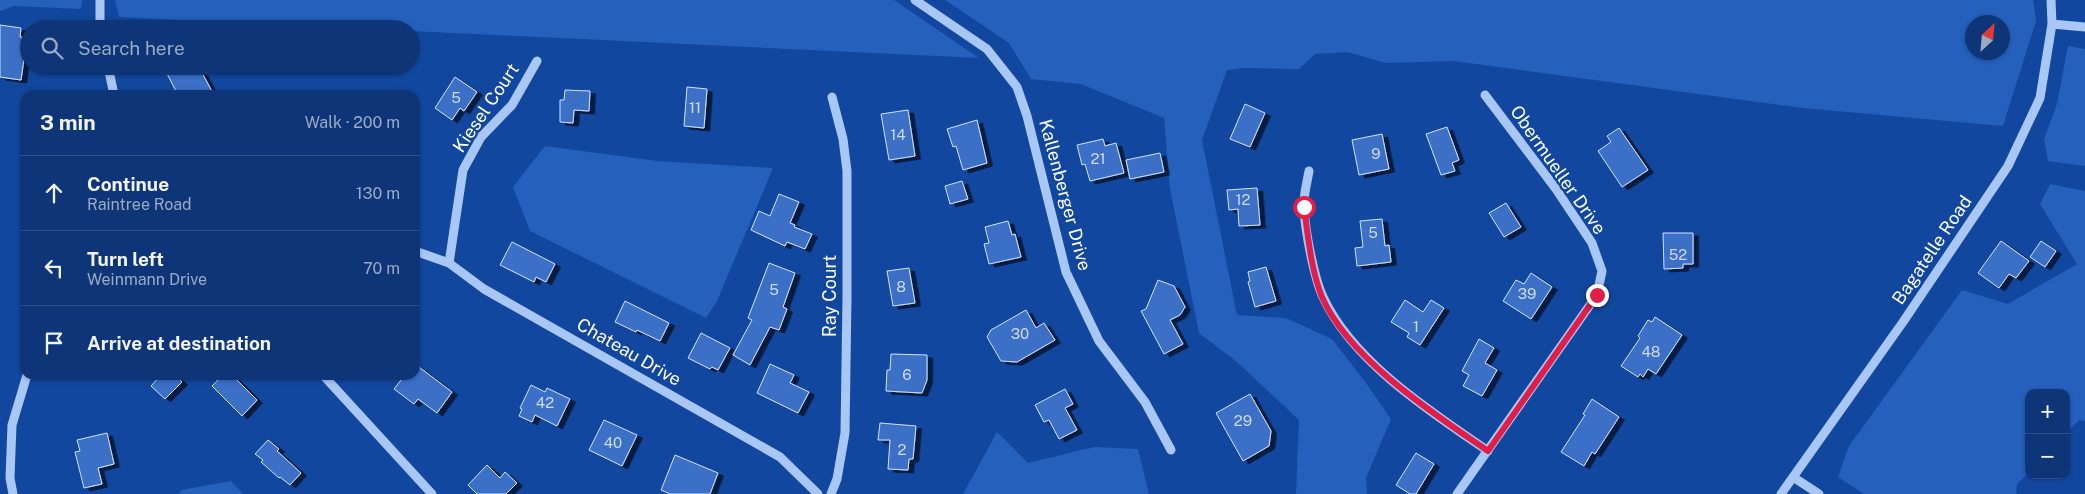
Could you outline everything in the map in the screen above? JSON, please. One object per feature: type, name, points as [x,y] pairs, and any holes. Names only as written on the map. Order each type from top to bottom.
[{"type":"street","points":[[100,0],[100,20]]},
{"type":"street","name":"Kallenberger Drive","points":[[915,0],[987,49],[1017,87],[1028,116],[1066,272],[1099,341],[1145,402],[1171,450]]},
{"type":"street","name":"Bagatelle Road","points":[[1781,494],[1941,268],[2008,166],[2040,98],[2052,24],[2051,0]]},
{"type":"street","points":[[2052,24],[2085,27]]},
{"type":"street","name":"Kiesel Court","points":[[449,263],[463,170],[481,137],[512,105],[537,61]]},
{"type":"street","points":[[110,75],[113,90]]},
{"type":"street","name":"Obermueller Drive","points":[[1485,95],[1556,189],[1592,243],[1602,270],[1597,295],[1488,451]]},
{"type":"street","name":"Ray Court","points":[[831,494],[837,478],[845,433],[847,297],[847,171],[843,139],[832,97]]},
{"type":"street","points":[[1309,171],[1304,207],[1310,251],[1322,297],[1344,332],[1411,397],[1488,451],[1457,494]]},
{"type":"street","name":"Chateau Drive","points":[[420,253],[449,263],[484,289],[780,457],[818,494]]},
{"type":"street","points":[[13,494],[10,478],[12,425],[26,380]]},
{"type":"street","points":[[328,380],[432,494]]},
{"type":"street","points":[[1793,477],[1819,494]]},
{"type":"shaded area","points":[[0,0],[82,0],[81,9],[14,6],[0,11]]},
{"type":"shaded area","points":[[115,0],[894,0],[979,58],[420,31],[420,20],[181,20],[119,17]]},
{"type":"shaded area","points":[[945,0],[2033,0],[2036,21],[2003,126],[1803,108],[1454,61],[1386,63],[1347,52],[1315,54],[1299,69],[1245,68],[1227,70],[1202,140],[1237,315],[1286,318],[1332,339],[1366,383],[1391,419],[1366,478],[1367,494],[1296,494],[1299,420],[1237,362],[1199,333],[1170,189],[1164,118],[1081,84],[1031,79],[1009,43]]},
{"type":"shaded area","points":[[2068,46],[2085,49],[2085,166],[2048,161],[2044,139],[2057,104]]},
{"type":"shaded area","points":[[545,146],[657,161],[773,168],[717,301],[706,318],[530,231],[513,187]]},
{"type":"shaded area","points":[[2050,184],[2085,191],[2085,421],[2079,420],[2070,429],[2070,389],[2025,389],[2025,476],[2017,484],[2016,494],[1864,494],[1838,477],[1849,446],[1962,290],[2008,304],[2077,264],[2040,204]]},
{"type":"shaded area","points":[[997,432],[1028,463],[1094,447],[1138,449],[1149,494],[963,494]]},
{"type":"shaded area","points":[[231,481],[243,494],[179,494],[181,490]]},
{"type":"building","points":[[0,25],[20,28],[21,80],[0,77]]},
{"type":"building","points":[[168,75],[203,75],[211,90],[175,90]]},
{"type":"building","points":[[455,77],[477,92],[464,111],[460,108],[452,120],[435,108]]},
{"type":"building","points":[[687,87],[707,89],[704,128],[684,126]]},
{"type":"building","points":[[565,90],[590,91],[589,111],[574,110],[573,123],[560,122],[560,100],[564,100]]},
{"type":"building","points":[[1245,104],[1265,113],[1250,147],[1230,139]]},
{"type":"building","points":[[908,110],[915,156],[889,160],[881,114]]},
{"type":"building","points":[[977,120],[987,163],[963,170],[956,146],[953,147],[947,129]]},
{"type":"building","points":[[1447,127],[1459,160],[1452,163],[1455,171],[1441,175],[1426,134]]},
{"type":"building","points":[[1619,128],[1648,170],[1622,187],[1598,151],[1611,142],[1607,136]]},
{"type":"building","points":[[1382,134],[1389,169],[1359,175],[1352,140]]},
{"type":"building","points":[[1103,139],[1105,146],[1116,143],[1124,173],[1090,181],[1085,164],[1082,165],[1077,145]]},
{"type":"building","points":[[1160,153],[1164,172],[1130,179],[1126,160]]},
{"type":"building","points":[[962,181],[968,199],[950,204],[945,186]]},
{"type":"building","points":[[1257,188],[1260,225],[1239,226],[1238,209],[1229,210],[1227,190]]},
{"type":"building","points":[[779,194],[799,202],[790,223],[795,225],[794,227],[812,234],[805,249],[787,242],[785,246],[751,230],[759,211],[770,216]]},
{"type":"building","points":[[1506,203],[1521,227],[1504,237],[1489,213]]},
{"type":"building","points":[[1382,219],[1385,246],[1389,245],[1391,262],[1357,266],[1355,248],[1363,247],[1360,221]]},
{"type":"building","points":[[1008,221],[1012,235],[1015,234],[1021,257],[989,264],[984,244],[989,243],[985,227]]},
{"type":"building","points":[[1663,233],[1693,233],[1693,264],[1683,264],[1683,268],[1664,269]]},
{"type":"building","points":[[2001,241],[2029,261],[2016,278],[2009,274],[1999,288],[1978,273]]},
{"type":"building","points":[[2041,241],[2056,251],[2045,267],[2030,257]]},
{"type":"building","points":[[512,242],[555,264],[546,282],[536,277],[534,282],[500,265]]},
{"type":"building","points":[[769,263],[795,273],[783,307],[787,309],[779,330],[770,327],[750,365],[733,355],[752,320],[748,318]]},
{"type":"building","points":[[1266,267],[1276,301],[1255,307],[1248,282],[1250,281],[1248,272]]},
{"type":"building","points":[[909,268],[915,303],[893,306],[887,271]]},
{"type":"building","points":[[1531,273],[1552,287],[1531,319],[1503,301],[1516,280],[1524,284]]},
{"type":"building","points":[[1158,280],[1174,286],[1185,307],[1180,315],[1170,320],[1183,344],[1164,354],[1141,311],[1146,309]]},
{"type":"building","points":[[1405,300],[1423,312],[1431,300],[1444,308],[1420,345],[1407,337],[1409,333],[1391,322]]},
{"type":"building","points":[[625,301],[669,323],[660,341],[615,322]]},
{"type":"building","points":[[1026,310],[1036,328],[1044,323],[1055,340],[1017,362],[1001,361],[987,337],[991,330]]},
{"type":"building","points":[[1655,317],[1682,335],[1656,374],[1648,369],[1643,377],[1640,374],[1638,377],[1621,366],[1640,338],[1638,336],[1648,320],[1652,322]]},
{"type":"building","points":[[701,333],[730,348],[718,370],[712,367],[710,369],[688,358]]},
{"type":"building","points":[[1479,339],[1494,348],[1485,363],[1497,370],[1482,396],[1463,386],[1469,375],[1462,371]]},
{"type":"building","points":[[891,354],[927,355],[927,380],[922,393],[886,391],[887,370],[890,370]]},
{"type":"building","points":[[770,364],[794,375],[790,383],[809,392],[798,413],[757,393]]},
{"type":"building","points":[[420,368],[452,392],[437,413],[418,399],[414,404],[394,389],[401,380],[420,380]]},
{"type":"building","points":[[156,380],[180,380],[182,382],[165,399],[151,386]]},
{"type":"building","points":[[218,380],[237,380],[257,400],[242,416],[212,386]]},
{"type":"building","points":[[531,385],[545,392],[547,388],[570,399],[557,426],[535,415],[532,422],[519,416],[522,409],[520,408]]},
{"type":"building","points":[[1065,389],[1073,404],[1065,408],[1077,430],[1059,439],[1049,420],[1044,422],[1035,405]]},
{"type":"building","points":[[1250,394],[1271,431],[1269,446],[1243,461],[1216,413]]},
{"type":"building","points":[[1592,399],[1619,417],[1595,454],[1592,452],[1584,466],[1561,452],[1585,415],[1583,414]]},
{"type":"building","points":[[604,420],[637,435],[622,466],[589,450]]},
{"type":"building","points":[[880,423],[916,426],[913,459],[909,459],[908,470],[888,469],[890,440],[878,440]]},
{"type":"building","points":[[107,433],[114,464],[98,468],[102,484],[84,488],[75,452],[80,451],[77,440]]},
{"type":"building","points":[[268,440],[301,473],[290,485],[279,478],[255,454]]},
{"type":"building","points":[[1416,453],[1434,464],[1416,494],[1410,494],[1396,485]]},
{"type":"building","points":[[675,455],[718,473],[710,494],[670,494],[661,490]]},
{"type":"building","points":[[487,465],[500,478],[505,472],[517,483],[506,494],[477,494],[468,485]]},
{"type":"route","points":[[1304,207],[1310,251],[1322,297],[1344,332],[1411,397],[1488,451],[1521,401],[1597,295]]}]
